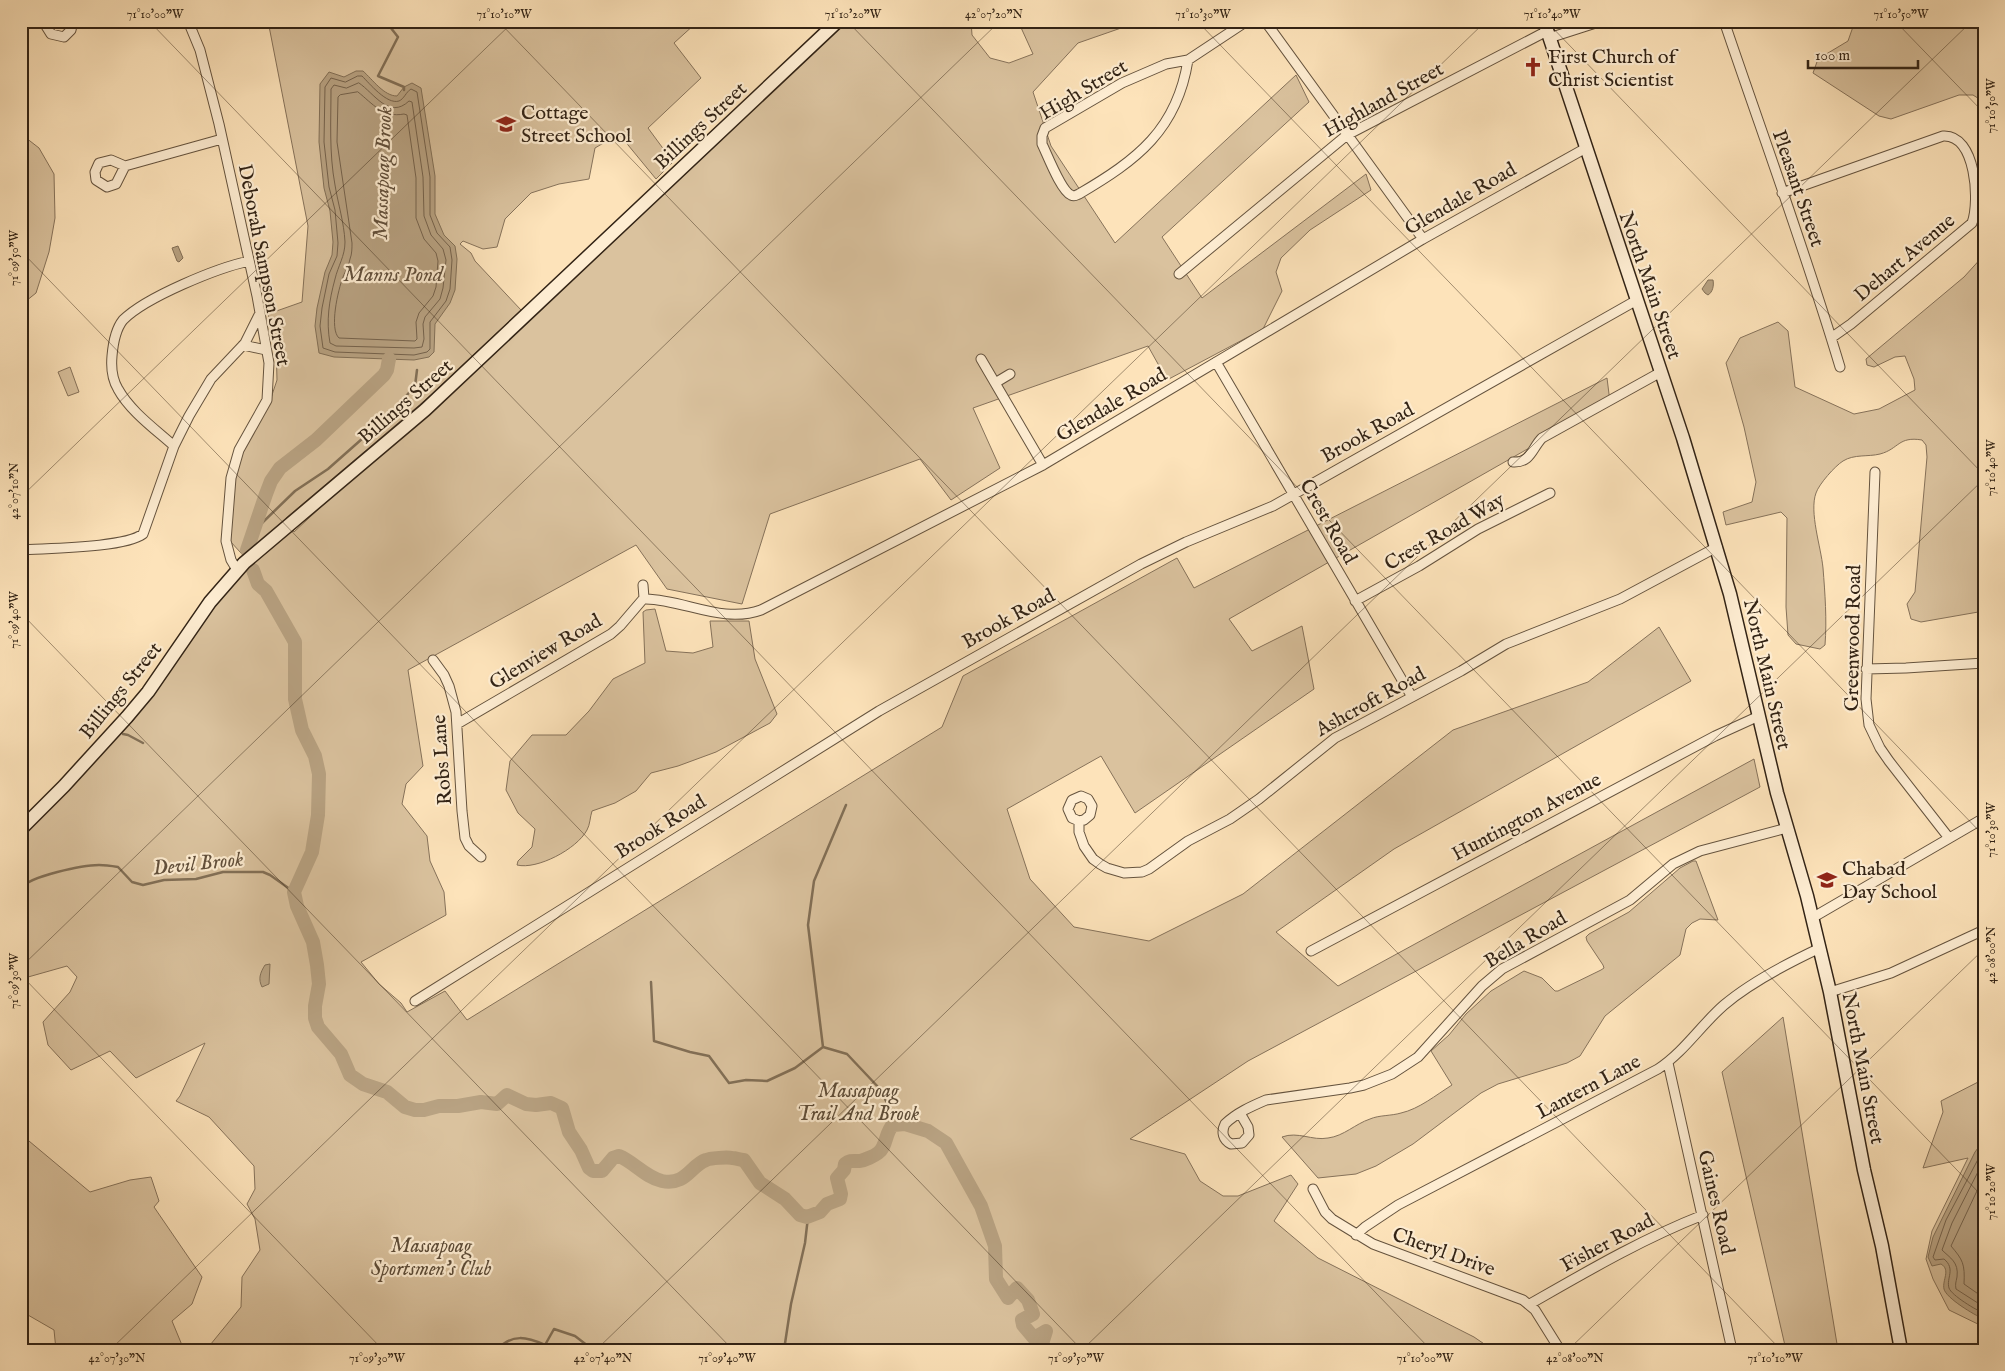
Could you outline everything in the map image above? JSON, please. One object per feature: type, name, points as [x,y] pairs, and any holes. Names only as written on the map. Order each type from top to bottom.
[{"type":"main road","name":"Billings Street","points":[[21,829],[64,786],[148,692],[210,602],[237,570],[274,536],[425,410],[838,21]]},
{"type":"main road","name":"North Main Street","points":[[1547,30],[1661,372],[1717,547],[1730,594],[1787,828],[1830,992],[1864,1170],[1882,1246],[1901,1350]]},
{"type":"street","points":[[48,21],[46,26],[51,34],[59,37],[64,36],[71,30],[73,21]]},
{"type":"street","name":"Deborah Sampson Street","points":[[188,21],[208,77],[250,261],[269,363],[267,400],[239,450],[231,478],[227,507],[226,541],[231,560],[237,570]]},
{"type":"street","name":"High Street","points":[[1188,60],[1177,100],[1161,130],[1125,165],[1106,178],[1075,196],[1067,192],[1042,144],[1044,128],[1122,83],[1166,64],[1188,60],[1247,21]]},
{"type":"street","points":[[1265,21],[1423,239]]},
{"type":"street","name":"Highland Street","points":[[1179,274],[1347,135],[1547,30],[1602,21]]},
{"type":"street","name":"Pleasant Street","points":[[1724,21],[1817,291],[1840,367]]},
{"type":"street","name":"Dehart Avenue","points":[[1782,192],[1943,136],[1958,141],[1968,154],[1976,187],[1976,212],[1972,223],[1851,324],[1831,338]]},
{"type":"street","points":[[125,166],[222,139]]},
{"type":"street","name":"Glendale Road","points":[[644,598],[723,614],[754,612],[943,518],[1043,465],[1423,239],[1586,148]]},
{"type":"street","points":[[174,446],[116,388],[110,368],[116,332],[122,322],[140,306],[229,266],[250,261]]},
{"type":"street","name":"Brook Road","points":[[415,1001],[879,711],[1141,564],[1186,542],[1273,506],[1637,300]]},
{"type":"street","points":[[21,550],[109,544],[136,539],[143,534],[174,446],[189,416],[211,379],[243,345],[260,315]]},
{"type":"street","points":[[243,345],[266,350]]},
{"type":"street","points":[[981,359],[1043,465]]},
{"type":"street","name":"Crest Road","points":[[1216,362],[1412,697]]},
{"type":"street","points":[[1513,462],[1517,463],[1527,459],[1542,438],[1661,372]]},
{"type":"street","points":[[995,383],[1010,374]]},
{"type":"street","name":"Greenwood Road","points":[[1875,472],[1866,669],[1867,712],[1873,735],[1889,761],[1949,838]]},
{"type":"street","name":"Crest Road Way","points":[[1355,601],[1419,566],[1478,529],[1550,493]]},
{"type":"street","name":"Ashcroft Road","points":[[1079,820],[1081,841],[1093,859],[1107,868],[1116,871],[1142,872],[1157,864],[1188,841],[1243,811],[1336,738],[1506,644],[1620,599],[1717,547]]},
{"type":"street","points":[[643,585],[644,598]]},
{"type":"street","name":"Glenview Road","points":[[457,724],[611,634],[644,598]]},
{"type":"street","name":"Robs Lane","points":[[433,660],[444,674],[454,700],[465,834],[469,846],[481,857]]},
{"type":"street","points":[[1866,669],[1984,663]]},
{"type":"street","name":"Huntington Avenue","points":[[1311,951],[1715,736],[1759,716]]},
{"type":"street","points":[[1812,918],[1984,818]]},
{"type":"street","name":"Bella Road","points":[[1240,1113],[1266,1100],[1357,1087],[1392,1074],[1418,1057],[1482,986],[1502,969],[1630,900],[1663,871],[1686,856],[1700,850],[1787,828]]},
{"type":"street","points":[[1830,992],[1891,974],[1984,930]]},
{"type":"street","name":"Lantern Lane","points":[[1356,1235],[1398,1205],[1668,1063],[1714,1014],[1731,1000],[1772,973],[1820,948]]},
{"type":"street","name":"Gaines Road","points":[[1668,1063],[1732,1350]]},
{"type":"street","name":"Cheryl Drive","points":[[1313,1189],[1325,1212],[1356,1235],[1389,1251],[1515,1295],[1530,1304],[1540,1316],[1560,1350]]},
{"type":"street","name":"Fisher Road","points":[[1530,1304],[1598,1264],[1675,1226],[1702,1215]]},
{"type":"green space","points":[[268,21],[703,21],[695,24],[674,43],[701,78],[648,128],[673,162],[656,179],[619,134],[595,148],[589,179],[559,184],[531,193],[505,219],[497,247],[483,249],[463,241],[460,244],[471,253],[475,261],[521,310],[430,396],[286,518],[294,532],[842,21],[971,21],[972,35],[990,58],[1009,63],[1033,54],[1018,21],[1125,21],[1124,27],[1078,43],[1033,92],[1051,146],[1115,243],[1296,75],[1309,102],[1162,237],[1202,298],[1366,174],[1371,190],[1310,230],[1281,258],[1276,272],[1282,291],[1263,329],[1167,380],[1148,346],[973,408],[1000,468],[951,500],[920,459],[770,514],[742,604],[667,589],[636,545],[408,670],[423,766],[406,784],[402,804],[427,836],[430,861],[444,892],[446,915],[361,962],[379,984],[401,1003],[407,1012],[445,991],[467,1020],[942,727],[963,676],[1177,558],[1194,588],[1607,378],[1610,402],[1229,619],[1252,651],[1302,626],[1314,689],[1135,813],[1101,756],[1007,809],[1030,879],[1074,927],[1149,941],[1243,894],[1453,730],[1588,682],[1659,627],[1691,681],[1394,849],[1276,932],[1338,986],[1754,759],[1760,787],[1248,1061],[1130,1139],[1185,1154],[1200,1181],[1223,1196],[1238,1196],[1291,1175],[1298,1184],[1274,1221],[1318,1258],[1474,1337],[1493,1350],[206,1350],[241,1307],[242,1277],[260,1250],[255,1219],[247,1204],[255,1189],[254,1166],[209,1117],[176,1101],[205,1043],[136,1078],[110,1051],[71,1070],[48,1045],[43,1022],[70,992],[77,977],[67,966],[21,979],[21,834],[132,722],[225,592],[251,564],[230,541],[227,530],[239,456],[271,398],[277,380],[276,341],[268,314],[302,302],[308,226]]},
{"type":"green space","points":[[1855,21],[1984,21],[1984,102],[1973,95],[1959,95],[1891,119],[1879,116],[1813,73],[1818,59],[1848,41]]},
{"type":"green space","points":[[21,134],[39,148],[54,174],[55,218],[49,252],[36,293],[21,305]]},
{"type":"green space","points":[[1984,255],[1984,611],[1921,622],[1911,619],[1907,604],[1915,592],[1927,457],[1926,445],[1922,440],[1908,440],[1880,454],[1852,457],[1843,461],[1820,485],[1814,501],[1814,510],[1823,568],[1826,616],[1825,645],[1820,649],[1796,644],[1788,635],[1786,607],[1787,518],[1781,512],[1726,525],[1723,512],[1752,502],[1756,482],[1744,427],[1726,363],[1740,338],[1778,322],[1788,331],[1795,387],[1854,414],[1879,409],[1915,390],[1914,379],[1905,356],[1895,357],[1874,367],[1867,365],[1866,359],[1964,277]]},
{"type":"green space","points":[[70,367],[79,392],[68,396],[58,372]]},
{"type":"green space","points":[[655,609],[666,651],[693,653],[713,647],[710,621],[749,621],[755,659],[777,714],[770,723],[716,752],[678,766],[651,773],[636,791],[615,803],[592,811],[587,830],[566,851],[535,864],[517,865],[518,861],[532,847],[535,829],[518,813],[506,790],[510,761],[532,735],[566,735],[589,711],[613,679],[645,663],[643,612]]},
{"type":"green space","points":[[1696,861],[1718,920],[1700,919],[1692,923],[1686,929],[1680,955],[1605,1016],[1580,1056],[1567,1063],[1498,1084],[1481,1093],[1413,1144],[1376,1166],[1356,1174],[1318,1178],[1282,1137],[1299,1135],[1322,1139],[1334,1137],[1365,1121],[1408,1111],[1452,1085],[1431,1051],[1449,1035],[1466,1014],[1491,991],[1524,971],[1542,978],[1555,991],[1558,991],[1604,968],[1586,937],[1629,912],[1680,868]]},
{"type":"green space","points":[[1783,1017],[1838,1350],[1786,1350],[1722,1072]]},
{"type":"green space","points":[[1984,1079],[1984,1327],[1949,1310],[1933,1279],[1926,1259],[1932,1231],[1968,1158],[1923,1168],[1943,1112],[1941,1101]]},
{"type":"green space","points":[[21,1118],[23,1136],[90,1192],[130,1180],[151,1177],[159,1201],[154,1207],[202,1277],[192,1304],[172,1321],[184,1350],[56,1350],[54,1330],[21,1311]]},
{"type":"water","name":"Manns Pond","points":[[356,71],[363,71],[379,87],[392,95],[397,96],[404,87],[412,83],[421,88],[435,176],[435,214],[444,235],[455,246],[457,259],[455,290],[450,303],[435,324],[434,352],[429,357],[414,360],[334,357],[319,353],[315,326],[317,308],[325,272],[332,255],[333,242],[319,142],[320,84],[329,72],[344,77]]},
{"type":"water","points":[[178,246],[183,258],[179,262],[172,248]]},
{"type":"water","points":[[1708,280],[1713,280],[1713,284],[1712,290],[1708,295],[1702,289]]},
{"type":"water","points":[[270,964],[269,984],[262,987],[260,981],[261,973],[265,965]]},
{"type":"water","points":[[1984,1140],[1984,1319],[1967,1310],[1946,1293],[1944,1289],[1946,1272],[1944,1266],[1941,1264],[1932,1266],[1928,1257],[1933,1237],[1975,1152]]},
{"type":"waterway","name":"Massapoag Brook","points":[[383,21],[387,23],[398,37],[378,76],[404,87],[404,90]]},
{"type":"waterway","name":"Massapoag Brook","points":[[247,550],[271,481],[280,468],[316,440],[384,375],[389,359]]},
{"type":"waterway","points":[[254,528],[261,524],[295,491],[328,469],[389,415],[415,386],[417,370]]},
{"type":"waterway","name":"Massapoag Brook","points":[[253,570],[258,584],[266,591],[295,642],[295,699],[302,730],[315,756],[319,774],[318,815],[312,852],[294,892],[297,906],[313,942],[317,965],[319,984],[315,1018],[318,1027],[341,1054],[350,1075],[363,1084],[387,1092],[405,1107],[415,1110],[481,1102],[497,1104],[507,1095],[526,1104],[551,1103],[562,1108],[569,1132],[581,1150],[589,1168],[593,1171],[602,1171],[613,1158],[619,1156],[650,1176],[670,1182],[683,1178],[708,1159],[734,1158],[744,1160],[760,1183],[785,1199],[800,1215],[807,1217],[820,1212],[827,1204],[840,1199],[841,1194],[837,1178],[844,1170],[845,1164],[850,1161],[864,1160],[878,1153],[883,1147],[893,1125],[905,1124],[928,1131],[946,1143],[981,1206],[995,1246],[996,1279],[1008,1298],[1017,1288],[1028,1300],[1033,1314],[1022,1320],[1023,1325],[1034,1338],[1046,1331],[1042,1344],[1036,1350]]},
{"type":"waterway","points":[[123,734],[143,743]]},
{"type":"waterway","points":[[846,805],[814,881],[808,925],[823,1047],[847,1054],[880,1089],[897,1123]]},
{"type":"waterway","name":"Devil Brook","points":[[21,888],[45,875],[99,865],[118,867],[132,882],[143,885],[164,880],[196,879],[223,872],[263,872],[294,892]]},
{"type":"waterway","points":[[651,982],[654,1041],[709,1056],[729,1083],[746,1080],[767,1081],[795,1068],[823,1047]]},
{"type":"waterway","points":[[784,1350],[791,1304],[805,1243],[808,1217]]},
{"type":"waterway","points":[[497,1350],[508,1341],[520,1338],[545,1345],[554,1329],[575,1336],[588,1346],[601,1350]]},
{"type":"place","name":"First Church of Christ Scientist","points":[[1533,67]]},
{"type":"place","name":"Cottage Street School","points":[[506,124]]},
{"type":"place","name":"Chabad Day School","points":[[1827,880]]},
{"type":"park label","name":"Massapoag Trail And Brook","points":[[858,1102]]},
{"type":"park label","name":"Massapoag Sportsmen's Club","points":[[431,1256]]}]
